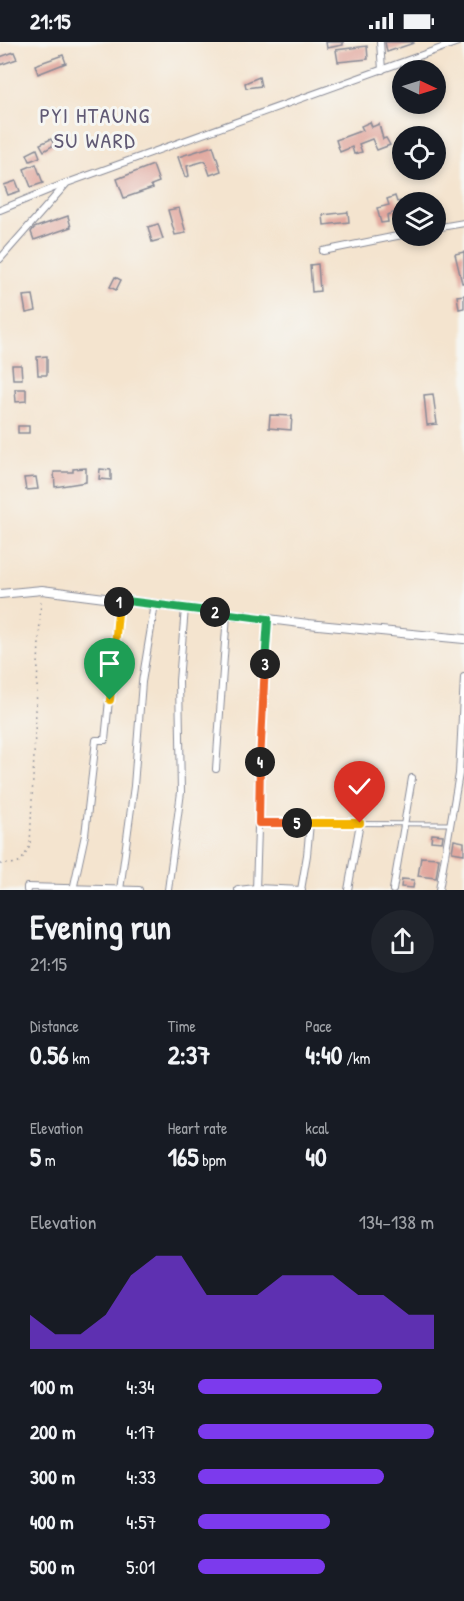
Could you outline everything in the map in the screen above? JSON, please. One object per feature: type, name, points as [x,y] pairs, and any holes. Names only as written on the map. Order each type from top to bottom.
[{"type":"street","points":[[380,42],[382,70]]},
{"type":"street","points":[[0,210],[67,183],[458,42]]},
{"type":"street","points":[[0,259],[67,183]]},
{"type":"street","points":[[446,226],[464,223]]},
{"type":"street","points":[[323,251],[392,237]]},
{"type":"street","points":[[0,594],[42,590],[268,619],[464,639]]},
{"type":"street","points":[[73,888],[85,835],[96,740],[105,740],[119,600]]},
{"type":"street","points":[[121,890],[134,786],[142,682],[155,604]]},
{"type":"street","points":[[168,890],[181,792],[179,681],[185,608]]},
{"type":"street","points":[[216,769],[227,614]]},
{"type":"street","points":[[439,890],[461,774],[464,677]]},
{"type":"street","points":[[256,889],[260,766]]},
{"type":"street","points":[[393,890],[412,778]]},
{"type":"street","points":[[238,890],[301,890],[310,823]]},
{"type":"street","points":[[348,890],[360,823]]},
{"type":"street","points":[[27,890],[27,887],[139,890]]},
{"type":"lane","points":[[259,823],[452,824]]},
{"type":"path","points":[[0,864],[16,864],[22,861],[30,846],[42,590]]},
{"type":"path","points":[[260,766],[268,619]]},
{"type":"building","points":[[326,42],[343,42],[343,45],[327,48]]},
{"type":"building","points":[[385,42],[413,42],[414,43],[387,52]]},
{"type":"building","points":[[367,46],[368,59],[338,62],[336,50]]},
{"type":"building","points":[[14,52],[17,59],[0,65],[0,57]]},
{"type":"building","points":[[63,55],[66,63],[38,74],[35,65]]},
{"type":"building","points":[[259,77],[261,86],[246,88],[245,83]]},
{"type":"building","points":[[370,122],[372,127],[379,124],[383,139],[386,138],[390,145],[377,150],[372,139],[359,144],[362,152],[354,154],[352,147],[340,152],[336,140],[363,130],[361,126]]},
{"type":"building","points":[[51,139],[54,145],[44,151],[40,144]]},
{"type":"building","points":[[213,146],[221,171],[210,175],[205,161],[187,166],[189,176],[185,177],[178,157]]},
{"type":"building","points":[[37,149],[40,157],[30,161],[27,154]]},
{"type":"building","points":[[36,164],[43,183],[31,187],[24,169]]},
{"type":"building","points":[[153,165],[159,182],[151,185],[153,188],[124,198],[117,179]]},
{"type":"building","points":[[16,181],[20,191],[8,195],[4,185]]},
{"type":"building","points":[[392,197],[392,213],[387,215],[388,222],[381,223],[377,208],[389,205],[387,199]]},
{"type":"building","points":[[179,208],[186,233],[175,235],[168,210]]},
{"type":"building","points":[[348,212],[349,222],[324,225],[323,215]]},
{"type":"building","points":[[68,216],[71,227],[34,240],[31,232],[34,228]]},
{"type":"building","points":[[158,224],[163,239],[152,242],[148,227]]},
{"type":"building","points":[[464,252],[464,283],[462,283],[455,254]]},
{"type":"building","points":[[318,264],[320,291],[312,292],[310,265]]},
{"type":"building","points":[[115,277],[121,280],[116,290],[110,287]]},
{"type":"building","points":[[33,295],[36,311],[26,313],[23,296]]},
{"type":"building","points":[[464,295],[464,308],[459,309],[457,296]]},
{"type":"building","points":[[47,356],[47,375],[38,375],[37,357]]},
{"type":"building","points":[[12,365],[21,365],[22,379],[13,379]]},
{"type":"building","points":[[15,389],[26,389],[26,401],[16,402]]},
{"type":"building","points":[[433,394],[437,424],[427,425],[424,395]]},
{"type":"building","points":[[270,415],[292,416],[291,430],[269,428]]},
{"type":"building","points":[[18,426],[29,426],[29,433],[18,433]]},
{"type":"building","points":[[86,468],[86,482],[55,487],[54,472],[73,472],[73,469]]},
{"type":"building","points":[[100,469],[111,470],[111,480],[99,479]]},
{"type":"building","points":[[36,477],[38,489],[26,490],[24,478]]},
{"type":"building","points":[[432,834],[443,835],[442,842],[431,841]]},
{"type":"building","points":[[454,840],[464,842],[464,854],[452,852]]},
{"type":"building","points":[[421,857],[439,858],[436,878],[418,876]]},
{"type":"building","points":[[402,879],[414,880],[413,888],[401,887]]},
{"type":"district","name":"PYI HTAUNG SU WARD","points":[[95,128]]},
{"type":"route","points":[[110,700],[119,600],[268,619],[259,823],[360,823]]}]
